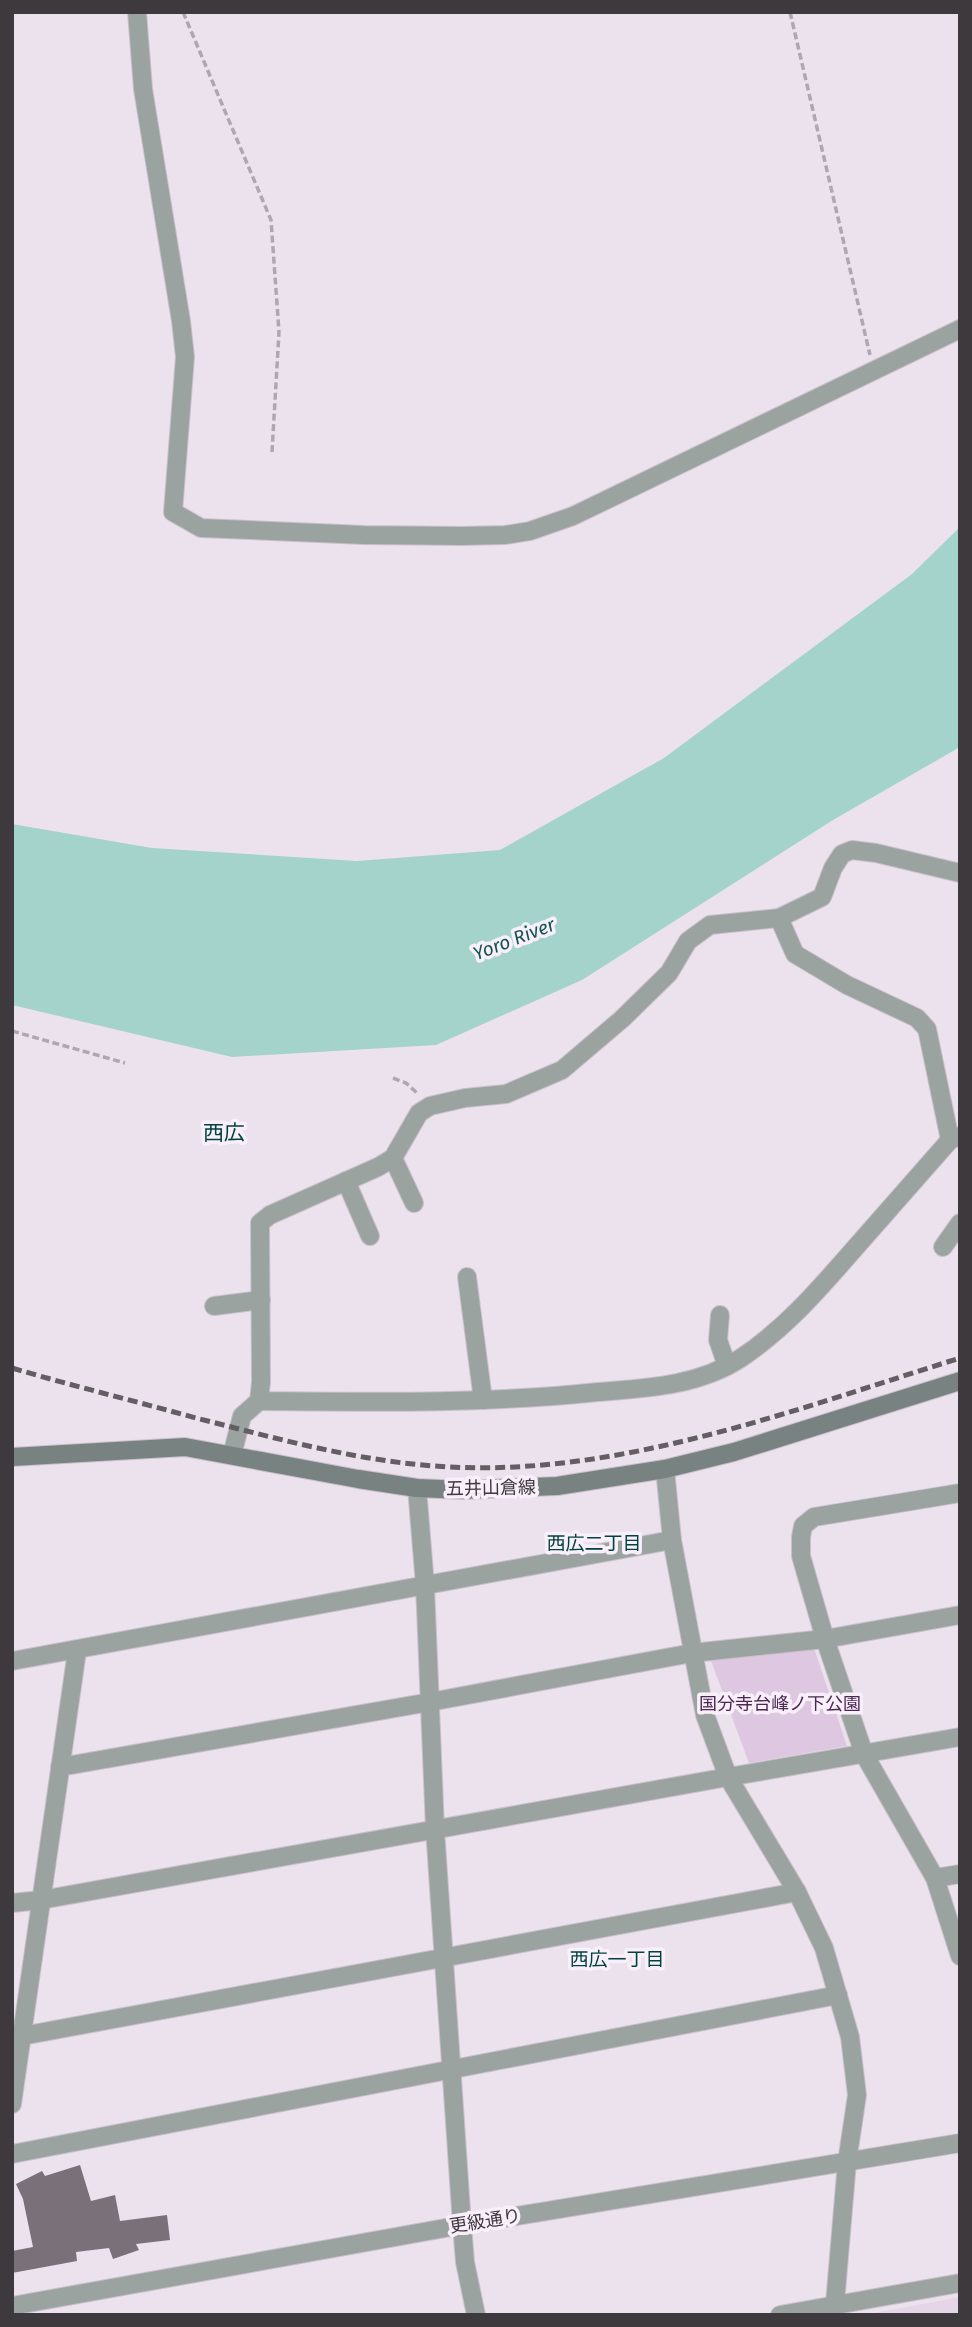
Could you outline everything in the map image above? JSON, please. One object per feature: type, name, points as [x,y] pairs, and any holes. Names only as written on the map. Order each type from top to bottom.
[{"type":"main road","name":"五井山倉線","points":[[12,1457],[185,1447],[417,1488],[463,1490],[557,1486],[665,1469],[734,1452],[960,1381]]},
{"type":"street","points":[[137,12],[143,89],[185,357],[173,512],[201,528],[462,536],[505,535],[530,531],[573,516],[960,329]]},
{"type":"street","points":[[259,1401],[260,1223],[271,1215],[393,1158],[419,1113],[430,1106],[465,1098],[506,1094],[562,1070],[622,1019],[669,973],[688,941],[710,925],[779,918],[822,897],[833,868],[842,855],[852,850],[960,873]]},
{"type":"street","points":[[232,1455],[242,1416],[259,1401],[548,1398],[663,1386],[706,1377],[727,1366],[773,1335],[803,1307],[955,1138],[926,1029],[917,1018],[847,985],[795,954],[779,918]]},
{"type":"street","points":[[393,1158],[414,1203]]},
{"type":"street","points":[[346,1181],[370,1236]]},
{"type":"street","points":[[943,1247],[960,1223]]},
{"type":"street","points":[[467,1277],[483,1400]]},
{"type":"street","points":[[214,1306],[261,1300]]},
{"type":"street","points":[[720,1315],[718,1340],[727,1366]]},
{"type":"street","points":[[665,1469],[672,1540],[705,1715],[728,1777],[797,1892],[824,1948],[850,2037],[857,2095],[847,2162],[835,2310]]},
{"type":"street","points":[[417,1488],[425,1585],[435,1829],[462,2225],[476,2315]]},
{"type":"street","points":[[960,1493],[814,1517],[803,1526],[801,1556],[825,1639],[864,1754],[935,1878],[960,1956]]},
{"type":"street","points":[[12,1661],[672,1540]]},
{"type":"street","points":[[60,1767],[692,1653],[825,1639],[960,1615]]},
{"type":"street","points":[[12,2104],[77,1651]]},
{"type":"street","points":[[12,1903],[960,1737]]},
{"type":"street","points":[[935,1878],[960,1874]]},
{"type":"street","points":[[22,2036],[797,1892]]},
{"type":"street","points":[[12,2154],[838,1995]]},
{"type":"street","name":"更級通り","points":[[12,2306],[462,2225],[960,2143]]},
{"type":"street","points":[[780,2315],[835,2310],[960,2283]]},
{"type":"path","points":[[183,12],[271,220],[279,332],[272,452]]},
{"type":"path","points":[[790,12],[874,371]]},
{"type":"path","points":[[12,1031],[125,1063]]},
{"type":"path","points":[[393,1078],[406,1083],[430,1106]]},
{"type":"shaded area","points":[[960,2297],[960,2315],[863,2315]]},
{"type":"green space","name":"国分寺台峰ノ下公園","points":[[812,1642],[847,1746],[749,1763],[711,1661]]},
{"type":"water","name":"Yoro River","points":[[960,527],[960,747],[833,820],[582,980],[436,1045],[232,1057],[12,1005],[12,824],[152,848],[357,861],[500,850],[664,758],[912,574]]},
{"type":"building","points":[[80,2165],[91,2201],[115,2195],[120,2221],[167,2215],[170,2240],[136,2244],[139,2250],[113,2259],[109,2248],[76,2252],[77,2261],[12,2273],[12,2251],[33,2247],[23,2199],[16,2184],[42,2171],[45,2176]]},
{"type":"railway","points":[[12,1368],[196,1418],[344,1453],[434,1466],[501,1468],[635,1452],[701,1437],[960,1358]]},
{"type":"district","name":"西広","points":[[224,1133]]},
{"type":"district","name":"西広二丁目","points":[[594,1543]]},
{"type":"district","name":"西広一丁目","points":[[617,1959]]}]
